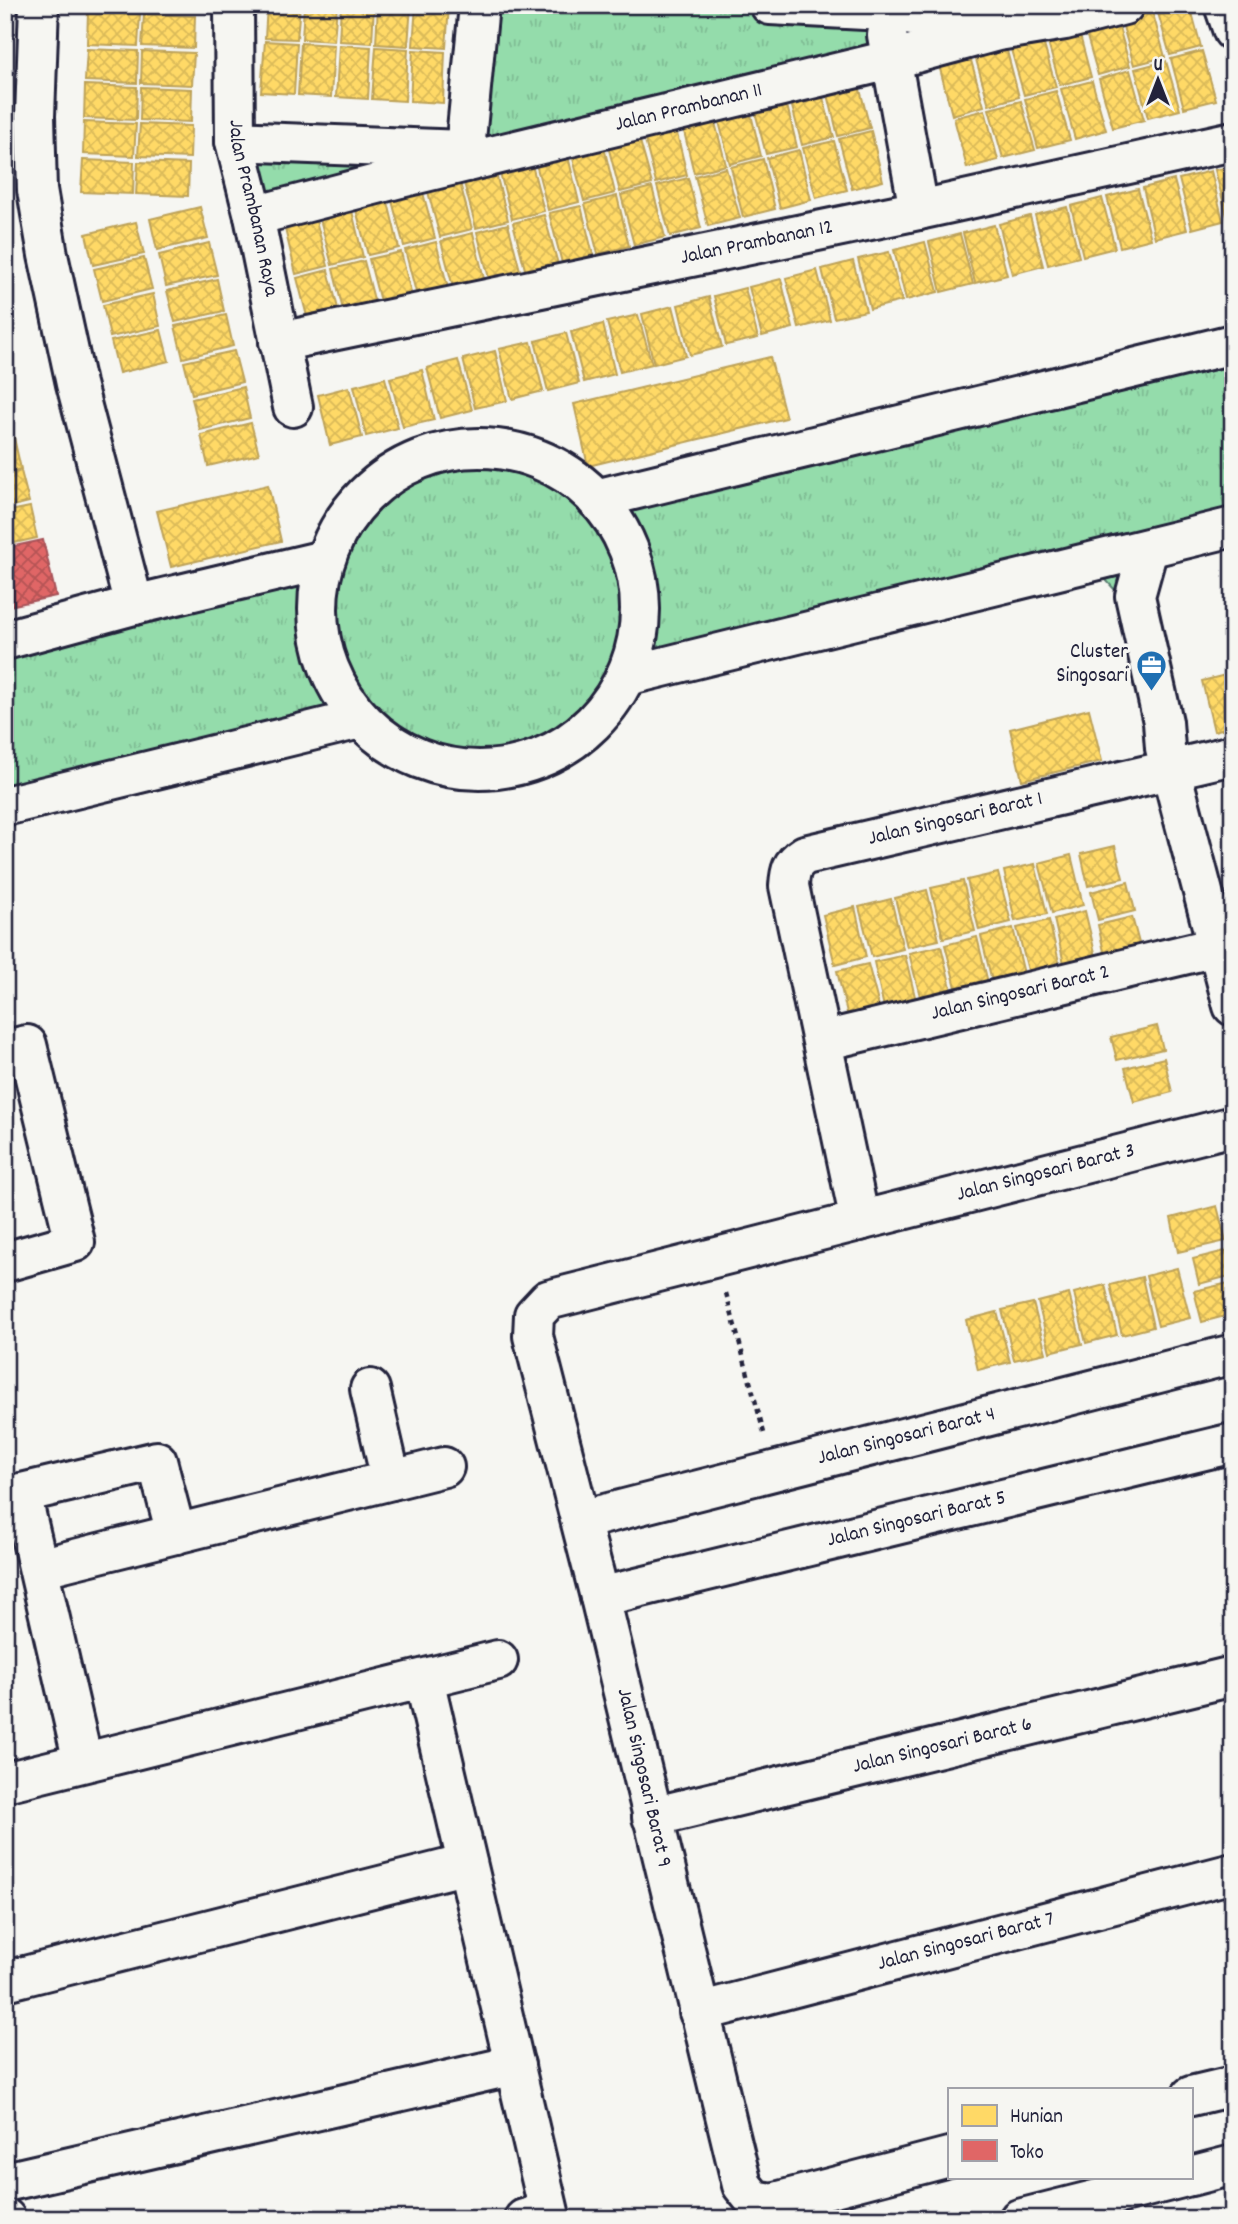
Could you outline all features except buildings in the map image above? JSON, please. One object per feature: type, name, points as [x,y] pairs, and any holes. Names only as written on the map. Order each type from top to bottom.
[{"type":"street","points":[[40,5],[35,116],[37,190],[48,256],[76,384],[134,605]]},
{"type":"street","name":"Jalan Prambanan Raya","points":[[234,5],[235,141],[254,216],[293,407]]},
{"type":"street","points":[[235,141],[466,156],[479,5]]},
{"type":"street","points":[[770,5],[884,8],[998,31]]},
{"type":"street","name":"Jalan Prambanan 11","points":[[254,216],[466,156],[890,60],[1065,13],[1124,5]]},
{"type":"street","points":[[1224,5],[1233,32]]},
{"type":"street","points":[[884,8],[890,60],[919,209]]},
{"type":"street","name":"Jalan Prambanan 12","points":[[279,342],[1233,141]]},
{"type":"street","points":[[596,499],[1233,344]]},
{"type":"street","points":[[489,449],[519,454],[548,464],[574,479],[596,499],[616,524],[630,552],[638,583],[640,615],[636,645],[626,676],[610,702],[589,726],[564,746],[536,760],[505,768],[474,770],[442,766],[412,756],[384,740],[360,719],[343,697],[330,672],[322,651],[317,616],[318,588],[324,560],[337,532],[354,507],[376,485],[401,468],[438,454],[489,449]]},
{"type":"street","points":[[626,676],[1233,527]]},
{"type":"street","points":[[1147,549],[1128,597],[1153,726],[1168,759],[1225,944],[1233,1006]]},
{"type":"street","points":[[5,640],[134,605],[324,560]]},
{"type":"street","points":[[1091,563],[1128,597]]},
{"type":"street","points":[[5,806],[360,719]]},
{"type":"street","name":"Jalan Singosari Barat 1","points":[[860,1221],[789,886],[790,871],[795,862],[805,855],[1168,759],[1233,755]]},
{"type":"street","name":"Jalan Singosari Barat 2","points":[[823,1041],[1225,944]]},
{"type":"street","points":[[5,1262],[75,1242],[18,1040]]},
{"type":"street","name":"Jalan Singosari Barat 3","points":[[533,1336],[534,1315],[548,1300],[1233,1126]]},
{"type":"street","name":"Jalan Singosari Barat 9","points":[[533,1336],[600,1597],[741,2186],[754,2200],[772,2203],[948,2157]]},
{"type":"street","name":"Jalan Singosari Barat 4","points":[[581,1521],[1233,1354]]},
{"type":"street","points":[[370,1389],[391,1480]]},
{"type":"street","name":"Jalan Singosari Barat 5","points":[[600,1597],[1233,1443]]},
{"type":"street","points":[[83,1762],[38,1568],[13,1495],[158,1461],[176,1534]]},
{"type":"street","points":[[38,1568],[444,1467]]},
{"type":"street","points":[[5,1783],[498,1660]]},
{"type":"street","name":"Jalan Singosari Barat 6","points":[[652,1816],[1233,1676]]},
{"type":"street","points":[[424,1679],[549,2212],[524,2219]]},
{"type":"street","points":[[5,1981],[467,1864]]},
{"type":"street","name":"Jalan Singosari Barat 7","points":[[699,2011],[1233,1872]]},
{"type":"street","points":[[5,2182],[515,2065]]},
{"type":"street","points":[[1192,2096],[1233,2086]]},
{"type":"street","points":[[1192,2175],[1233,2165]]},
{"type":"street","points":[[1019,2219],[1181,2178]]},
{"type":"path","points":[[717,1259],[774,1471]]},
{"type":"green space","points":[[479,5],[770,5],[998,31],[254,216],[235,141],[465,150]]},
{"type":"green space","points":[[1233,344],[1233,527],[1148,549],[1122,598],[1091,563],[626,676],[588,727],[566,744],[516,765],[489,769],[435,764],[409,754],[385,740],[360,719],[5,806],[5,640],[324,560],[353,508],[372,488],[393,473],[418,461],[470,449],[497,449],[524,454],[556,468],[597,499]]},
{"type":"place","name":"Cluster Singosari","points":[[1151,692]]}]
